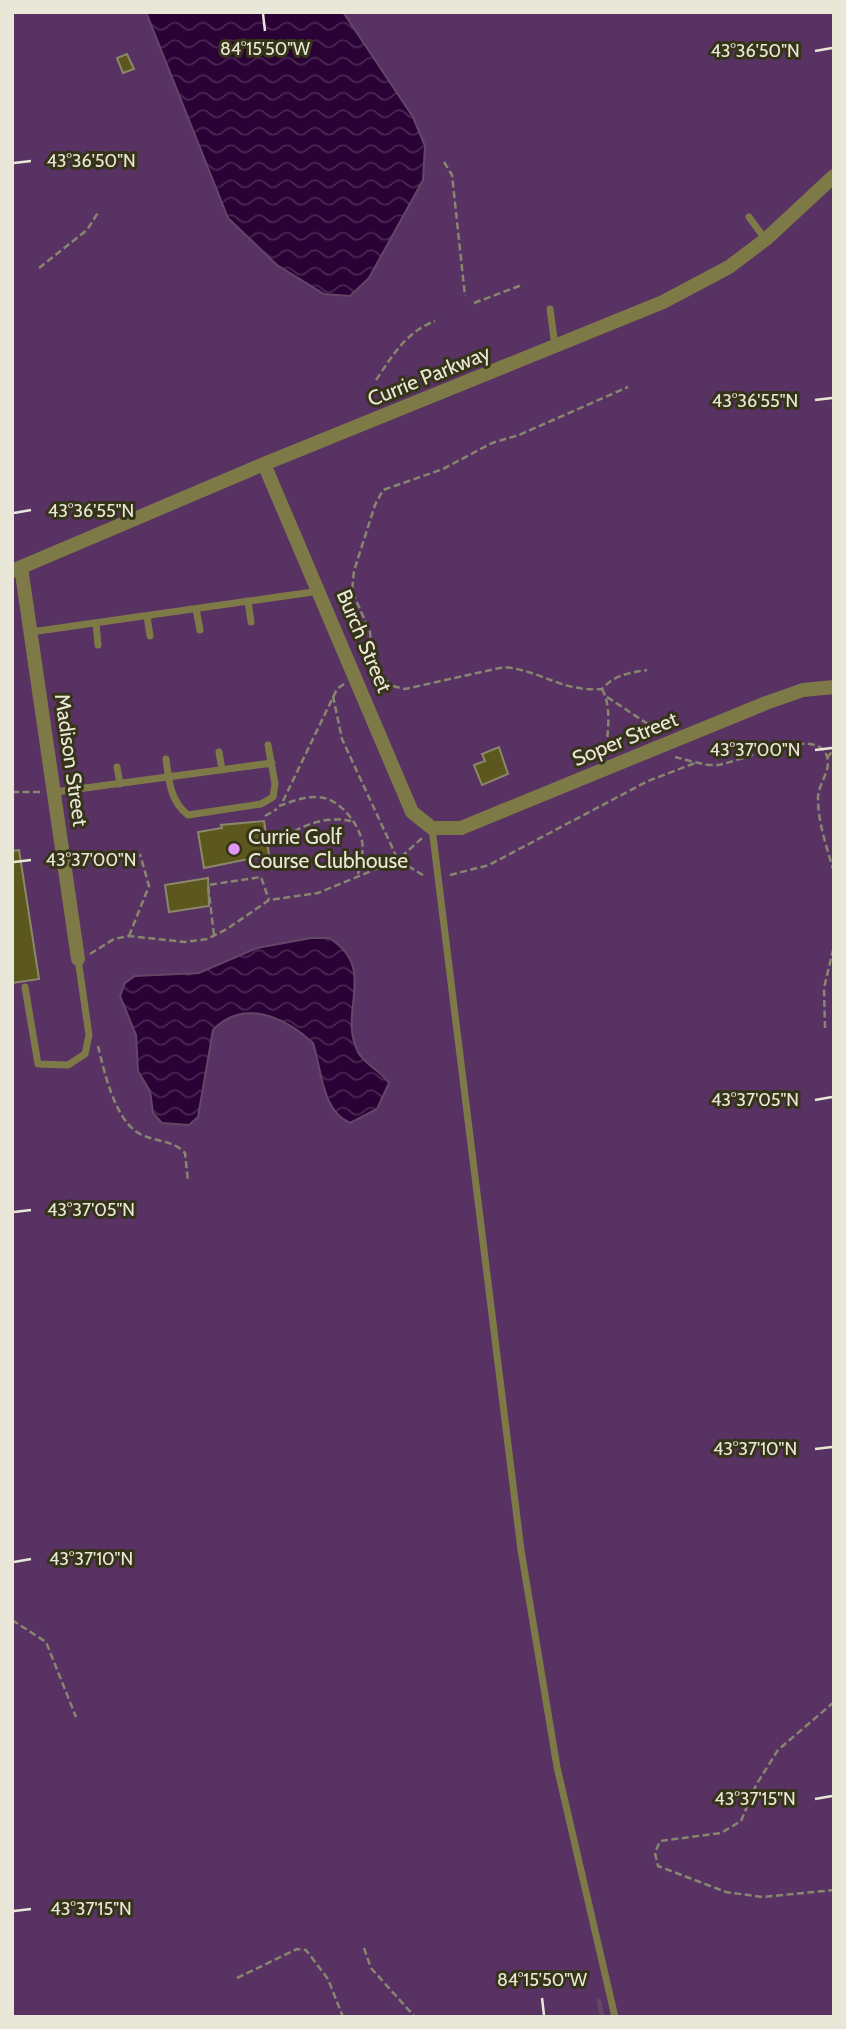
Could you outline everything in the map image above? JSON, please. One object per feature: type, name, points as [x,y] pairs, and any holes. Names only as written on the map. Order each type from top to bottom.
[{"type":"street","name":"Currie Parkway","points":[[16,569],[264,464],[555,348],[697,286],[766,239],[834,176]]},
{"type":"street","name":"Burch Street","points":[[264,464],[321,591],[412,812],[432,828]]},
{"type":"street","name":"Madison Street","points":[[16,569],[32,632],[78,959]]},
{"type":"street","name":"Soper Street","points":[[432,828],[460,828],[766,703],[803,690],[834,687]]},
{"type":"lane","points":[[749,217],[766,239]]},
{"type":"lane","points":[[550,309],[555,348]]},
{"type":"lane","points":[[32,632],[321,591]]},
{"type":"lane","points":[[248,601],[251,622]]},
{"type":"lane","points":[[196,609],[200,630]]},
{"type":"lane","points":[[147,616],[150,636]]},
{"type":"lane","points":[[96,623],[98,645]]},
{"type":"lane","points":[[166,759],[178,807],[188,815],[261,804],[273,797],[275,784],[268,745]]},
{"type":"lane","points":[[219,751],[222,770]]},
{"type":"lane","points":[[55,792],[272,763]]},
{"type":"lane","points":[[117,766],[120,783]]},
{"type":"lane","points":[[432,828],[521,1550],[557,1767],[615,2017]]},
{"type":"lane","points":[[25,987],[38,1064],[68,1065],[85,1054],[89,1035],[78,959]]},
{"type":"path","points":[[444,162],[452,175],[465,296]]},
{"type":"path","points":[[40,268],[87,230],[99,211]]},
{"type":"path","points":[[474,303],[522,285]]},
{"type":"path","points":[[376,380],[404,339],[418,327],[435,321]]},
{"type":"path","points":[[602,689],[569,689],[521,669],[504,667],[405,689],[393,686],[373,669],[370,632],[352,591],[354,571],[375,505],[383,490],[443,469],[492,443],[519,435],[628,387]]},
{"type":"path","points":[[265,816],[289,794],[337,689],[356,676],[373,669]]},
{"type":"path","points":[[602,689],[610,679],[647,670]]},
{"type":"path","points":[[602,689],[606,696],[675,741]]},
{"type":"path","points":[[333,696],[342,739],[398,860],[427,877],[469,872],[489,864],[648,781],[698,762]]},
{"type":"path","points":[[603,771],[607,730],[606,696]]},
{"type":"path","points":[[651,751],[718,765],[801,743],[816,745],[828,763],[818,796],[820,821],[834,872]]},
{"type":"path","points":[[827,759],[834,750]]},
{"type":"path","points":[[12,792],[55,792]]},
{"type":"path","points":[[279,806],[316,796],[329,799],[341,807],[363,843],[358,876]]},
{"type":"path","points":[[276,842],[303,827],[323,820],[352,821]]},
{"type":"path","points":[[78,959],[97,951],[114,939],[129,936],[185,942],[214,935],[269,900],[318,893],[398,860],[432,828]]},
{"type":"path","points":[[129,936],[149,886],[141,854]]},
{"type":"path","points":[[214,935],[208,885],[261,877],[269,900]]},
{"type":"path","points":[[825,1028],[824,988],[834,946]]},
{"type":"path","points":[[93,963],[97,951]]},
{"type":"path","points":[[96,1039],[107,1085],[125,1118],[137,1133],[177,1144],[185,1153],[188,1181]]},
{"type":"path","points":[[12,1620],[46,1642],[76,1717]]},
{"type":"path","points":[[834,1702],[778,1750],[756,1785],[741,1821],[721,1833],[660,1841],[655,1853],[658,1866],[726,1892],[762,1897],[834,1890]]},
{"type":"path","points":[[364,1948],[371,1968],[415,2017]]},
{"type":"path","points":[[237,1978],[297,1949],[306,1950],[328,1979],[343,2017]]},
{"type":"shaded area","points":[[12,12],[834,12],[834,2017],[12,2017]]},
{"type":"water","points":[[146,12],[343,12],[413,117],[425,146],[423,180],[369,278],[350,296],[324,294],[277,265],[228,218]]},
{"type":"water","points":[[311,938],[329,938],[344,950],[352,963],[355,977],[353,1037],[361,1057],[389,1083],[377,1109],[350,1123],[340,1117],[328,1099],[313,1043],[277,1019],[250,1013],[225,1020],[213,1030],[198,1117],[189,1125],[162,1123],[153,1113],[150,1091],[138,1071],[136,1035],[120,996],[125,983],[135,976],[199,973],[257,948]]},
{"type":"building","points":[[127,54],[134,69],[123,73],[117,58]]},
{"type":"building","points":[[499,747],[508,774],[482,785],[474,765],[485,761],[482,754]]},
{"type":"building","name":"Currie Golf Course Clubhouse","points":[[264,821],[269,855],[204,868],[198,832],[222,828],[221,825]]},
{"type":"building","points":[[19,850],[39,979],[12,983],[12,851]]},
{"type":"building","points":[[208,878],[209,906],[169,912],[165,885]]},
{"type":"waterway","points":[[599,2001],[602,2017]]},
{"type":"place","name":"Currie Golf Course Clubhouse","points":[[234,849]]}]
